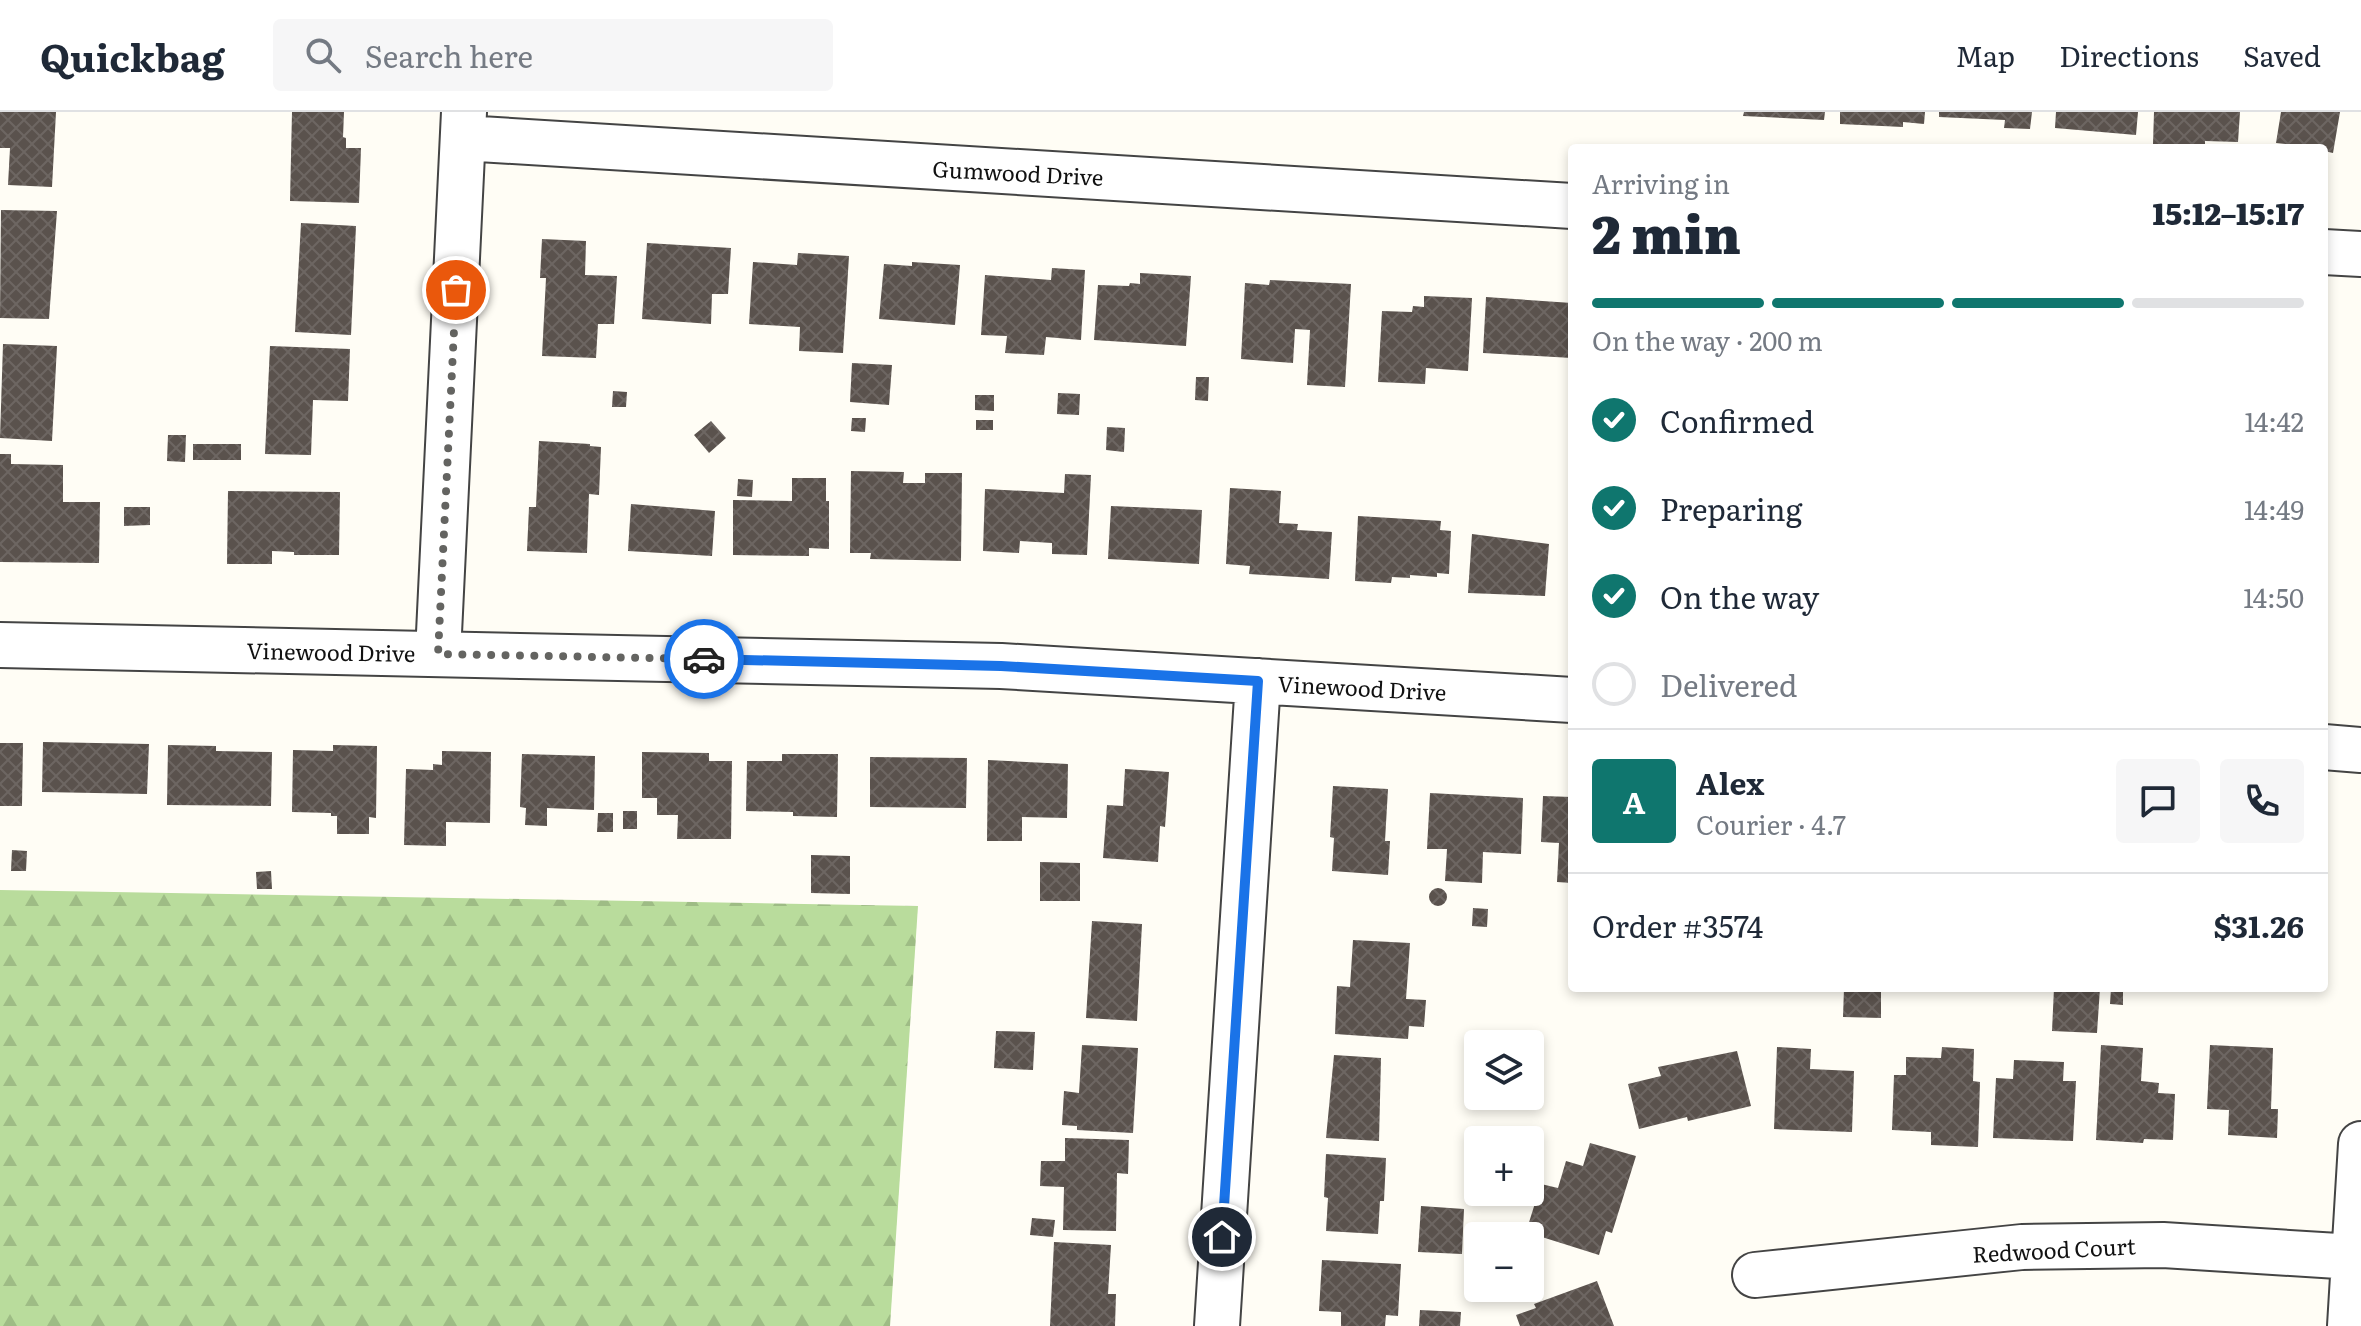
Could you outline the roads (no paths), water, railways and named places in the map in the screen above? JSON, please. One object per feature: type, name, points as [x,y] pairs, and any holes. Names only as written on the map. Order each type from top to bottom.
[{"type":"street","name":"Gumwood Drive","points":[[464,125],[1568,206]]},
{"type":"street","points":[[438,654],[464,125]]},
{"type":"street","points":[[2328,252],[2361,254]]},
{"type":"street","name":"Vinewood Drive","points":[[0,645],[1001,666],[1568,700]]},
{"type":"street","points":[[1217,1326],[1258,681]]},
{"type":"street","points":[[2328,747],[2361,750]]},
{"type":"street","points":[[2350,1326],[2361,1144]]},
{"type":"street","name":"Redwood Court","points":[[1755,1275],[2022,1247],[2163,1245],[2354,1257]]}]
